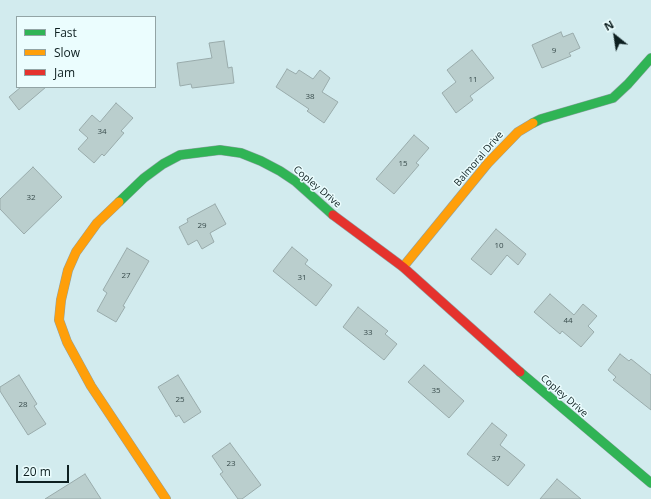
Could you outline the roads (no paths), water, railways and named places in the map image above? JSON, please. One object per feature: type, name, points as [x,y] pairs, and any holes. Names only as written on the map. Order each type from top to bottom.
[{"type":"street","name":"Balmoral Drive","points":[[404,267],[488,163],[518,132],[541,119],[613,98],[628,84],[651,58]]},
{"type":"street","name":"Copley Drive","points":[[166,499],[91,386],[67,342],[59,320],[61,300],[68,270],[76,252],[97,223],[128,193],[144,178],[163,164],[180,155],[220,150],[241,153],[280,171],[295,181],[325,209],[404,267],[481,338],[610,450],[651,483]]}]
